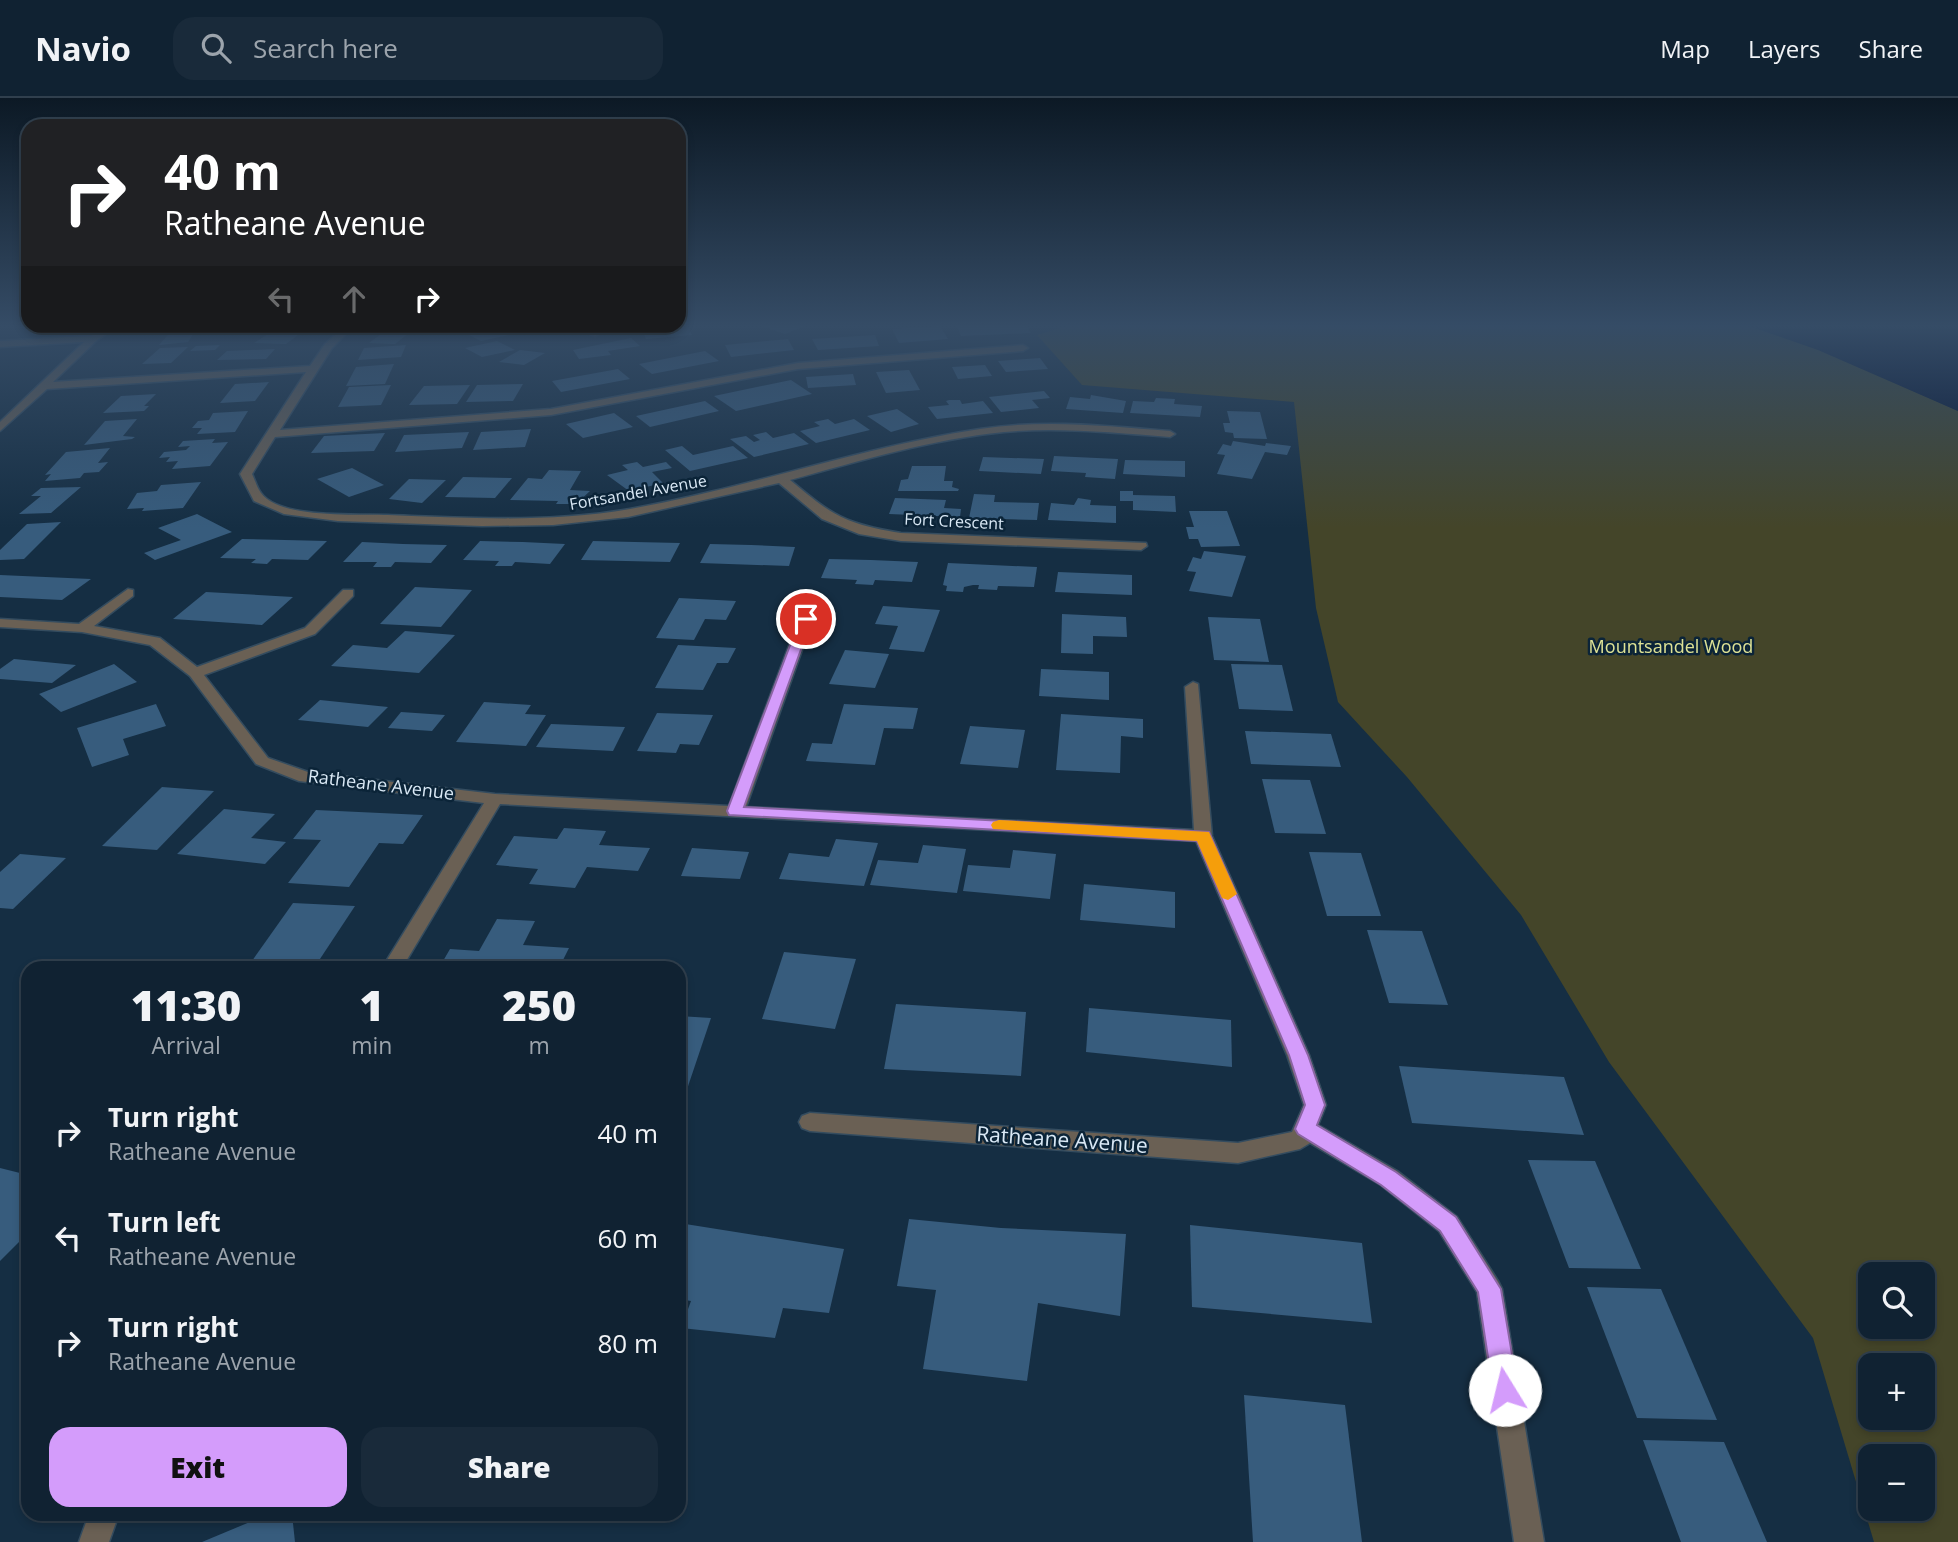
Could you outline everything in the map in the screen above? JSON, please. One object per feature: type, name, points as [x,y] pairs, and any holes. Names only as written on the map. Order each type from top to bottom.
[{"type":"street","points":[[0,428],[35,393]]},
{"type":"street","name":"Fortsandel Avenue","points":[[297,393],[246,474],[257,497],[275,507],[316,515],[363,519],[527,523],[578,520],[626,513],[983,432],[1040,427],[1170,434]]},
{"type":"street","points":[[271,434],[530,414],[646,393]]},
{"type":"street","name":"Fort Crescent","points":[[782,479],[827,516],[859,530],[901,537],[1141,546]]},
{"type":"street","points":[[82,628],[128,593]]},
{"type":"street","points":[[195,673],[310,631],[348,593]]},
{"type":"street","points":[[735,811],[806,619]]},
{"type":"street","name":"Ratheane Avenue","points":[[0,624],[82,628],[155,641],[195,673],[262,761],[305,777],[495,799],[1203,836]]},
{"type":"street","points":[[1193,687],[1203,836],[1298,1055],[1315,1105],[1305,1129],[1389,1178],[1448,1224],[1489,1289],[1529,1542]]},
{"type":"street","points":[[396,961],[495,799]]},
{"type":"street","name":"Ratheane Avenue","points":[[810,1122],[1238,1153],[1300,1140],[1305,1129]]},
{"type":"street","points":[[94,1542],[102,1521]]},
{"type":"green space","name":"Mountsandel Wood","points":[[1187,393],[1918,393],[1958,411],[1958,1542],[1874,1542],[1868,1521],[1935,1521],[1935,1444],[1858,1444],[1858,1488],[1813,1338],[1609,1062],[1521,915],[1407,777],[1338,702],[1316,608],[1294,402]]},
{"type":"water","points":[[1918,393],[1958,393],[1958,411]]},
{"type":"building","points":[[228,393],[261,393],[255,401],[220,403]]},
{"type":"building","points":[[345,393],[387,393],[381,405],[338,407]]},
{"type":"building","points":[[418,393],[464,393],[457,404],[409,405]]},
{"type":"building","points":[[472,393],[517,393],[513,401],[466,402]]},
{"type":"building","points":[[727,393],[812,394],[736,411],[714,396]]},
{"type":"building","points":[[1046,393],[1050,398],[1032,400],[1039,408],[1001,412],[989,397]]},
{"type":"building","points":[[156,394],[144,406],[149,406],[144,411],[103,413],[121,396]]},
{"type":"building","points":[[1091,395],[1126,401],[1123,413],[1066,409],[1070,397],[1090,399]]},
{"type":"building","points":[[1156,398],[1175,399],[1174,404],[1202,406],[1200,417],[1130,413],[1133,401],[1154,402]]},
{"type":"building","points":[[960,400],[962,404],[983,401],[993,413],[937,419],[928,407],[949,405],[946,401]]},
{"type":"building","points":[[705,401],[719,411],[650,427],[636,416]]},
{"type":"building","points":[[897,409],[919,424],[891,432],[867,416]]},
{"type":"building","points":[[248,411],[235,432],[197,434],[202,428],[192,428],[198,421],[209,420],[213,413]]},
{"type":"building","points":[[1227,411],[1260,412],[1267,439],[1234,438],[1233,433],[1225,432],[1223,423],[1230,423]]},
{"type":"building","points":[[614,413],[633,427],[583,438],[566,424]]},
{"type":"building","points":[[137,419],[123,436],[135,437],[132,439],[84,445],[105,421]]},
{"type":"building","points":[[828,419],[835,424],[854,419],[870,430],[816,443],[800,431],[820,426],[814,422]]},
{"type":"building","points":[[531,429],[525,447],[473,450],[481,432]]},
{"type":"building","points":[[469,432],[462,448],[395,452],[404,435]]},
{"type":"building","points":[[766,432],[773,438],[794,433],[809,444],[754,457],[730,439],[746,436],[754,442],[760,440],[753,435]]},
{"type":"building","points":[[385,433],[374,451],[311,453],[324,436]]},
{"type":"building","points":[[215,439],[212,443],[228,442],[210,466],[172,469],[178,461],[166,462],[170,457],[159,458],[164,452],[186,450],[190,446],[178,447],[183,441]]},
{"type":"building","points":[[1233,441],[1265,446],[1266,443],[1291,446],[1287,455],[1265,452],[1252,479],[1217,474],[1225,455],[1217,454],[1223,444],[1231,446]]},
{"type":"building","points":[[682,446],[693,455],[733,446],[748,458],[690,471],[665,450]]},
{"type":"building","points":[[110,448],[98,463],[108,462],[99,472],[84,473],[80,478],[45,481],[51,474],[45,475],[66,452]]},
{"type":"building","points":[[1054,456],[1118,459],[1115,479],[1085,477],[1086,473],[1051,471]]},
{"type":"building","points":[[983,457],[1044,459],[1041,474],[979,471]]},
{"type":"building","points":[[1125,460],[1185,461],[1185,477],[1123,474]]},
{"type":"building","points":[[637,462],[643,467],[666,462],[672,468],[652,472],[663,483],[629,491],[607,475],[628,470],[622,465]]},
{"type":"building","points":[[912,466],[946,466],[944,481],[953,481],[952,487],[959,489],[958,491],[898,491],[901,480],[908,479]]},
{"type":"building","points":[[352,468],[384,485],[349,497],[317,479]]},
{"type":"building","points":[[549,470],[581,471],[570,490],[590,491],[576,504],[510,500],[528,478],[542,479]]},
{"type":"building","points":[[463,477],[512,478],[495,498],[445,497]]},
{"type":"building","points":[[409,479],[446,480],[422,503],[389,499]]},
{"type":"building","points":[[201,482],[183,508],[142,511],[144,508],[127,509],[137,493],[157,491],[161,485]]},
{"type":"building","points":[[81,487],[51,513],[19,514],[41,496],[31,496],[41,488]]},
{"type":"building","points":[[1120,491],[1133,491],[1133,495],[1175,496],[1176,512],[1133,510],[1133,501],[1120,501]]},
{"type":"building","points":[[974,494],[995,495],[994,502],[1039,503],[1037,520],[969,518]]},
{"type":"building","points":[[895,498],[946,500],[944,508],[961,509],[960,517],[889,514]]},
{"type":"building","points":[[1078,498],[1091,500],[1090,505],[1116,506],[1116,523],[1048,520],[1051,503],[1074,505]]},
{"type":"building","points":[[1189,511],[1227,511],[1240,546],[1201,547],[1198,539],[1189,539],[1186,527],[1194,527]]},
{"type":"building","points":[[197,514],[232,532],[155,560],[144,553],[181,540],[158,528]]},
{"type":"building","points":[[61,522],[24,559],[0,560],[0,550],[27,524]]},
{"type":"building","points":[[242,539],[327,541],[308,560],[272,559],[267,564],[251,563],[256,559],[220,558]]},
{"type":"building","points":[[480,541],[565,544],[550,564],[515,562],[512,566],[495,566],[499,561],[463,560]]},
{"type":"building","points":[[593,541],[680,543],[670,562],[581,560]]},
{"type":"building","points":[[362,542],[447,545],[431,563],[395,562],[391,567],[373,567],[377,562],[343,562]]},
{"type":"building","points":[[710,544],[795,547],[789,566],[700,563]]},
{"type":"building","points":[[1204,551],[1246,556],[1232,597],[1189,591],[1196,572],[1187,571],[1193,557],[1201,559]]},
{"type":"building","points":[[829,559],[918,562],[912,582],[875,580],[873,585],[855,584],[857,580],[821,578]]},
{"type":"building","points":[[948,563],[1037,567],[1034,587],[998,586],[997,590],[978,589],[979,585],[973,585],[964,587],[963,592],[946,591],[947,586],[943,585]]},
{"type":"building","points":[[1058,572],[1132,575],[1132,595],[1055,592]]},
{"type":"building","points":[[0,575],[91,579],[62,600],[0,597]]},
{"type":"building","points":[[415,587],[472,590],[441,627],[380,624]]},
{"type":"building","points":[[206,592],[293,597],[262,625],[173,619]]},
{"type":"building","points":[[679,598],[736,601],[726,620],[705,619],[694,640],[656,638]]},
{"type":"building","points":[[883,606],[940,610],[924,652],[889,649],[898,626],[875,624]]},
{"type":"building","points":[[1062,614],[1126,617],[1127,637],[1093,636],[1093,654],[1061,653]]},
{"type":"building","points":[[1208,617],[1260,619],[1269,662],[1214,660]]},
{"type":"building","points":[[405,631],[455,635],[419,673],[331,666],[353,645],[387,648]]},
{"type":"building","points":[[678,645],[736,648],[728,663],[717,663],[703,690],[655,688]]},
{"type":"building","points":[[845,650],[889,654],[875,688],[829,684]]},
{"type":"building","points":[[14,659],[76,665],[52,683],[0,679],[0,669]]},
{"type":"building","points":[[114,664],[137,682],[61,712],[39,694]]},
{"type":"building","points":[[1231,664],[1282,665],[1293,711],[1239,709]]},
{"type":"building","points":[[1041,669],[1109,672],[1109,700],[1039,696]]},
{"type":"building","points":[[320,700],[388,707],[368,727],[298,720]]},
{"type":"building","points":[[484,702],[531,705],[525,714],[546,715],[526,746],[456,742]]},
{"type":"building","points":[[156,704],[166,726],[123,739],[129,755],[92,767],[77,728]]},
{"type":"building","points":[[844,704],[918,708],[913,729],[884,728],[875,765],[806,761],[812,743],[832,744]]},
{"type":"building","points":[[401,712],[445,715],[432,731],[388,728]]},
{"type":"building","points":[[657,713],[713,715],[699,745],[680,744],[676,753],[637,751]]},
{"type":"building","points":[[1061,714],[1143,719],[1143,738],[1121,736],[1120,773],[1056,770]]},
{"type":"building","points":[[551,724],[625,727],[613,751],[536,747]]},
{"type":"building","points":[[970,726],[1025,730],[1018,768],[960,764]]},
{"type":"building","points":[[1245,731],[1331,734],[1341,767],[1251,764]]},
{"type":"building","points":[[1262,779],[1310,780],[1326,834],[1275,833]]},
{"type":"building","points":[[162,787],[214,791],[157,850],[102,846]]},
{"type":"building","points":[[224,809],[275,814],[251,838],[286,842],[265,864],[177,854]]},
{"type":"building","points":[[316,810],[423,815],[403,844],[379,843],[349,887],[288,883],[321,840],[293,839]]},
{"type":"building","points":[[564,828],[606,831],[599,845],[650,848],[638,871],[587,867],[575,888],[529,884],[538,869],[496,865],[514,836],[557,839]]},
{"type":"building","points":[[836,839],[878,843],[864,886],[779,879],[789,853],[829,857]]},
{"type":"building","points":[[923,845],[966,849],[957,893],[870,885],[878,860],[918,863]]},
{"type":"building","points":[[692,848],[749,852],[740,879],[681,876]]},
{"type":"building","points":[[1013,850],[1056,854],[1050,899],[963,891],[968,865],[1010,868]]},
{"type":"building","points":[[1309,852],[1361,853],[1381,916],[1327,916]]},
{"type":"building","points":[[20,854],[66,858],[13,909],[0,908],[0,872]]},
{"type":"building","points":[[1084,884],[1175,892],[1175,928],[1080,920]]},
{"type":"building","points":[[293,903],[355,906],[319,961],[252,961]]},
{"type":"building","points":[[497,919],[535,921],[523,945],[569,948],[562,961],[443,961],[450,949],[479,951]]},
{"type":"building","points":[[1367,930],[1422,931],[1448,1005],[1389,1003]]},
{"type":"building","points":[[784,952],[856,959],[835,1029],[762,1019]]},
{"type":"building","points":[[896,1004],[1026,1012],[1021,1076],[884,1069]]},
{"type":"building","points":[[1089,1008],[1231,1020],[1232,1067],[1086,1052]]},
{"type":"building","points":[[686,1016],[711,1018],[686,1092]]},
{"type":"building","points":[[1399,1066],[1564,1077],[1584,1135],[1412,1123]]},
{"type":"building","points":[[1528,1160],[1595,1161],[1641,1269],[1569,1268]]},
{"type":"building","points":[[0,1168],[21,1173],[21,1240],[0,1261]]},
{"type":"building","points":[[909,1219],[1001,1228],[1126,1234],[1120,1316],[1038,1303],[1027,1381],[923,1369],[936,1290],[897,1286]]},
{"type":"building","points":[[686,1224],[844,1249],[829,1313],[783,1308],[775,1338],[686,1329],[686,1314],[691,1301],[686,1300]]},
{"type":"building","points":[[1190,1225],[1362,1243],[1372,1323],[1192,1307]]},
{"type":"building","points":[[1587,1287],[1661,1289],[1717,1420],[1637,1418]]},
{"type":"building","points":[[1244,1395],[1345,1405],[1362,1542],[1253,1542]]},
{"type":"building","points":[[1643,1440],[1724,1442],[1767,1542],[1681,1542]]},
{"type":"building","points":[[252,1521],[293,1521],[295,1542],[202,1542]]},
{"type":"slow traffic","points":[[999,825],[1203,836],[1228,894]]},
{"type":"route","points":[[806,619],[735,811],[1203,836],[1298,1055],[1315,1105],[1305,1129],[1389,1178],[1448,1224],[1489,1289],[1505,1390]]}]
